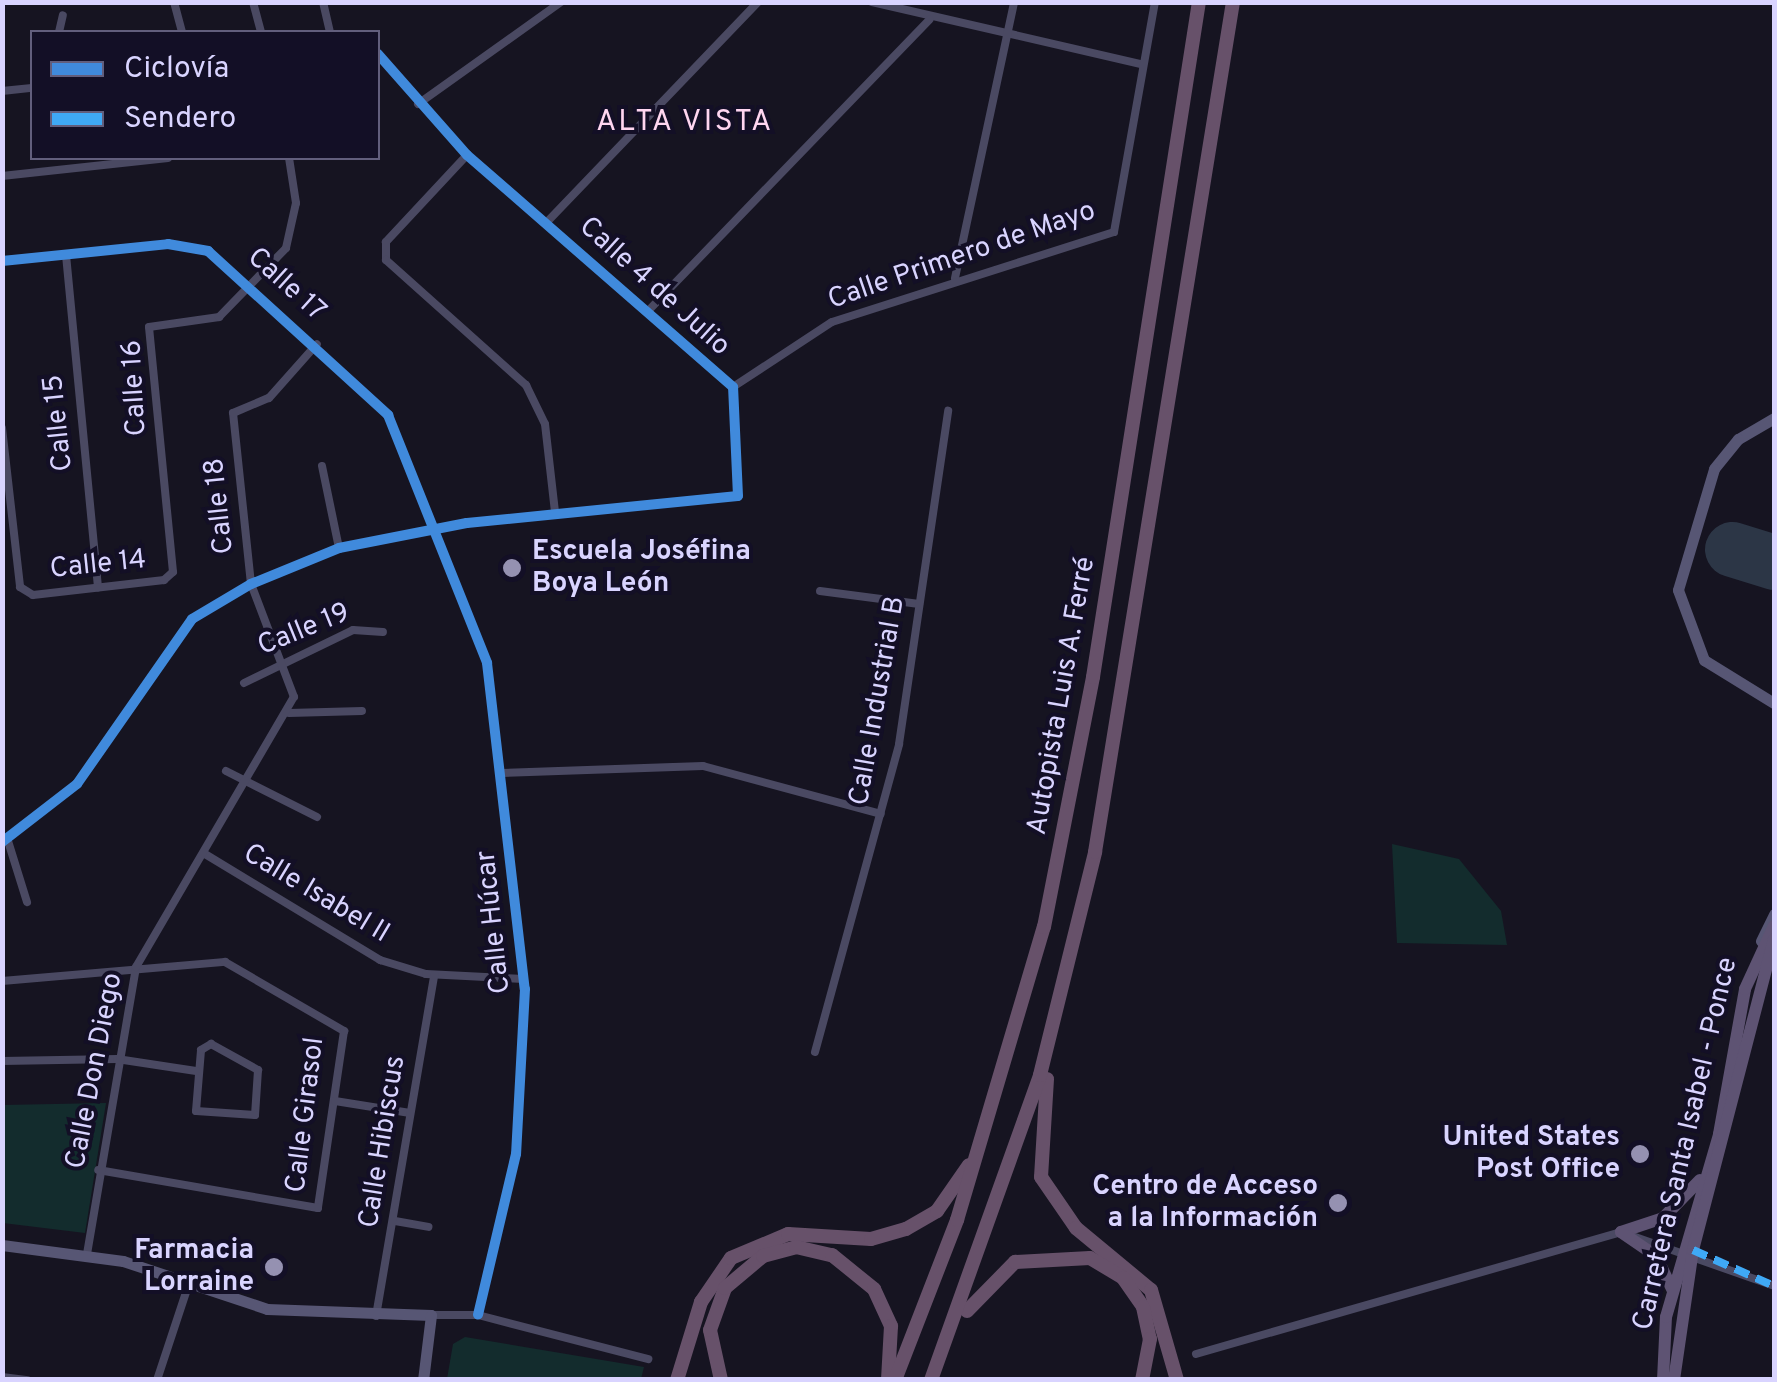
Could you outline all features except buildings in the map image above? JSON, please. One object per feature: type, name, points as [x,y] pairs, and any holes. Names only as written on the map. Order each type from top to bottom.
[{"type":"highway","name":"Autopista Luis A. Ferré","points":[[892,1380],[1009,1062],[1093,677],[1198,2]]},
{"type":"highway","name":"Autopista Luis A. Ferré","points":[[931,1380],[1057,1014],[1120,712],[1233,2]]},
{"type":"highway","points":[[1057,1014],[1040,1116],[1041,1178],[1076,1228],[1151,1290],[1177,1380]]},
{"type":"highway","points":[[677,1380],[709,1285],[747,1248],[788,1234],[871,1239],[937,1211],[968,1166],[1009,1062]]},
{"type":"highway","points":[[721,1380],[710,1330],[725,1288],[763,1256],[796,1248],[832,1255],[874,1289],[891,1326],[892,1380]]},
{"type":"highway","points":[[949,1336],[1001,1268],[1075,1254],[1123,1278],[1143,1307],[1150,1339],[1142,1380]]},
{"type":"main road","name":"Carretera Santa Isabel - Ponce","points":[[1674,1380],[1688,1249],[1703,1177],[1774,926]]},
{"type":"main road","name":"Carretera Santa Isabel - Ponce","points":[[1663,1380],[1673,1292],[1688,1249],[1768,940]]},
{"type":"main road","points":[[1621,1232],[1664,1218],[1703,1177]]},
{"type":"main road","points":[[1621,1232],[1656,1256],[1673,1292]]},
{"type":"street","points":[[174,2],[181,30]]},
{"type":"street","points":[[254,2],[261,30]]},
{"type":"street","points":[[323,2],[330,30]]},
{"type":"street","points":[[418,104],[561,2]]},
{"type":"street","points":[[547,222],[758,2]]},
{"type":"street","points":[[872,2],[930,20],[1141,64]]},
{"type":"street","points":[[955,278],[1014,2]]},
{"type":"street","name":"Calle Primero de Mayo","points":[[733,387],[832,322],[955,278],[1114,232],[1155,2]]},
{"type":"street","points":[[59,30],[63,16]]},
{"type":"street","points":[[648,311],[930,20]]},
{"type":"street","name":"Calle 4 de Julio","points":[[5,842],[78,784],[192,619],[251,584],[338,548],[556,512],[738,496],[733,387],[467,155],[380,56]]},
{"type":"street","points":[[2,90],[30,88]]},
{"type":"street","points":[[467,155],[386,242],[386,260],[526,385],[544,424],[556,512]]},
{"type":"street","points":[[2,176],[150,160]]},
{"type":"street","points":[[254,284],[286,248],[296,203],[290,160]]},
{"type":"street","name":"Calle 17","points":[[2,262],[187,245],[220,256],[318,344],[388,415],[432,533]]},
{"type":"street","name":"Calle 15","points":[[66,255],[98,587]]},
{"type":"street","name":"Calle 16","points":[[172,560],[149,328],[219,317],[254,284]]},
{"type":"street","name":"Calle 18","points":[[289,713],[284,660],[251,584],[233,413],[269,398],[318,344]]},
{"type":"street","name":"Calle Industrial B","points":[[815,1052],[882,814],[948,411]]},
{"type":"street","points":[[1774,418],[1738,439],[1714,470],[1678,590],[1704,660],[1774,702]]},
{"type":"street","name":"Calle 14","points":[[2,428],[17,582],[33,595],[164,580],[172,560]]},
{"type":"street","points":[[322,466],[338,548]]},
{"type":"street","name":"Calle Húcar","points":[[432,533],[487,663],[524,979],[516,1154],[478,1314]]},
{"type":"street","points":[[820,590],[919,604]]},
{"type":"street","name":"Calle 19","points":[[244,683],[284,660],[353,630],[383,632]]},
{"type":"street","points":[[205,854],[289,713],[362,711]]},
{"type":"street","points":[[501,773],[703,766],[882,814]]},
{"type":"street","points":[[226,771],[317,816]]},
{"type":"street","points":[[5,842],[27,902]]},
{"type":"street","name":"Calle Isabel II","points":[[205,854],[380,960],[434,975],[524,979]]},
{"type":"street","name":"Calle Don Diego","points":[[87,1254],[117,1059],[136,968],[205,854]]},
{"type":"street","points":[[1768,940],[1774,914]]},
{"type":"street","name":"Calle Girasol","points":[[98,1170],[318,1208],[334,1101],[339,1026],[226,962],[136,968]]},
{"type":"street","points":[[2,981],[136,968]]},
{"type":"street","name":"Calle Hibiscus","points":[[376,1316],[434,975]]},
{"type":"street","points":[[211,1044],[258,1070],[255,1114],[196,1111],[196,1071],[211,1044]]},
{"type":"street","points":[[2,1060],[117,1059],[196,1071]]},
{"type":"street","points":[[334,1101],[410,1113]]},
{"type":"street","points":[[395,1221],[428,1227]]},
{"type":"street","points":[[1196,1354],[1621,1232],[1688,1249],[1774,1286]]},
{"type":"street","points":[[2,1244],[87,1254],[267,1309],[376,1316],[478,1314],[648,1358]]},
{"type":"street","points":[[158,1380],[188,1286]]},
{"type":"street","points":[[423,1380],[431,1314]]},
{"type":"street","points":[[2,1377],[28,1380]]},
{"type":"green space","points":[[1392,844],[1459,859],[1501,911],[1507,945],[1397,943]]},
{"type":"green space","points":[[106,1103],[85,1233],[3,1223],[3,1105]]},
{"type":"green space","points":[[465,1337],[644,1367],[641,1379],[447,1379],[453,1344]]},
{"type":"runway","points":[[1732,549],[1774,562]]},
{"type":"marked path","points":[[1693,1250],[1774,1286]]},
{"type":"cycle path","points":[[2,842],[77,784],[192,619],[251,584],[339,548],[467,523],[738,496],[733,387],[467,155],[380,56]]},
{"type":"cycle path","points":[[2,261],[168,244],[208,251],[388,415],[487,663],[525,989],[516,1154],[478,1315]]},
{"type":"place","name":"Escuela Joséfina Boya León","points":[[512,568]]},
{"type":"place","name":"United States Post Office","points":[[1640,1154]]},
{"type":"place","name":"Centro de Acceso a la Información","points":[[1338,1203]]},
{"type":"place","name":"Farmacia Lorraine","points":[[274,1267]]},
{"type":"district","name":"ALTA VISTA","points":[[685,123]]}]
